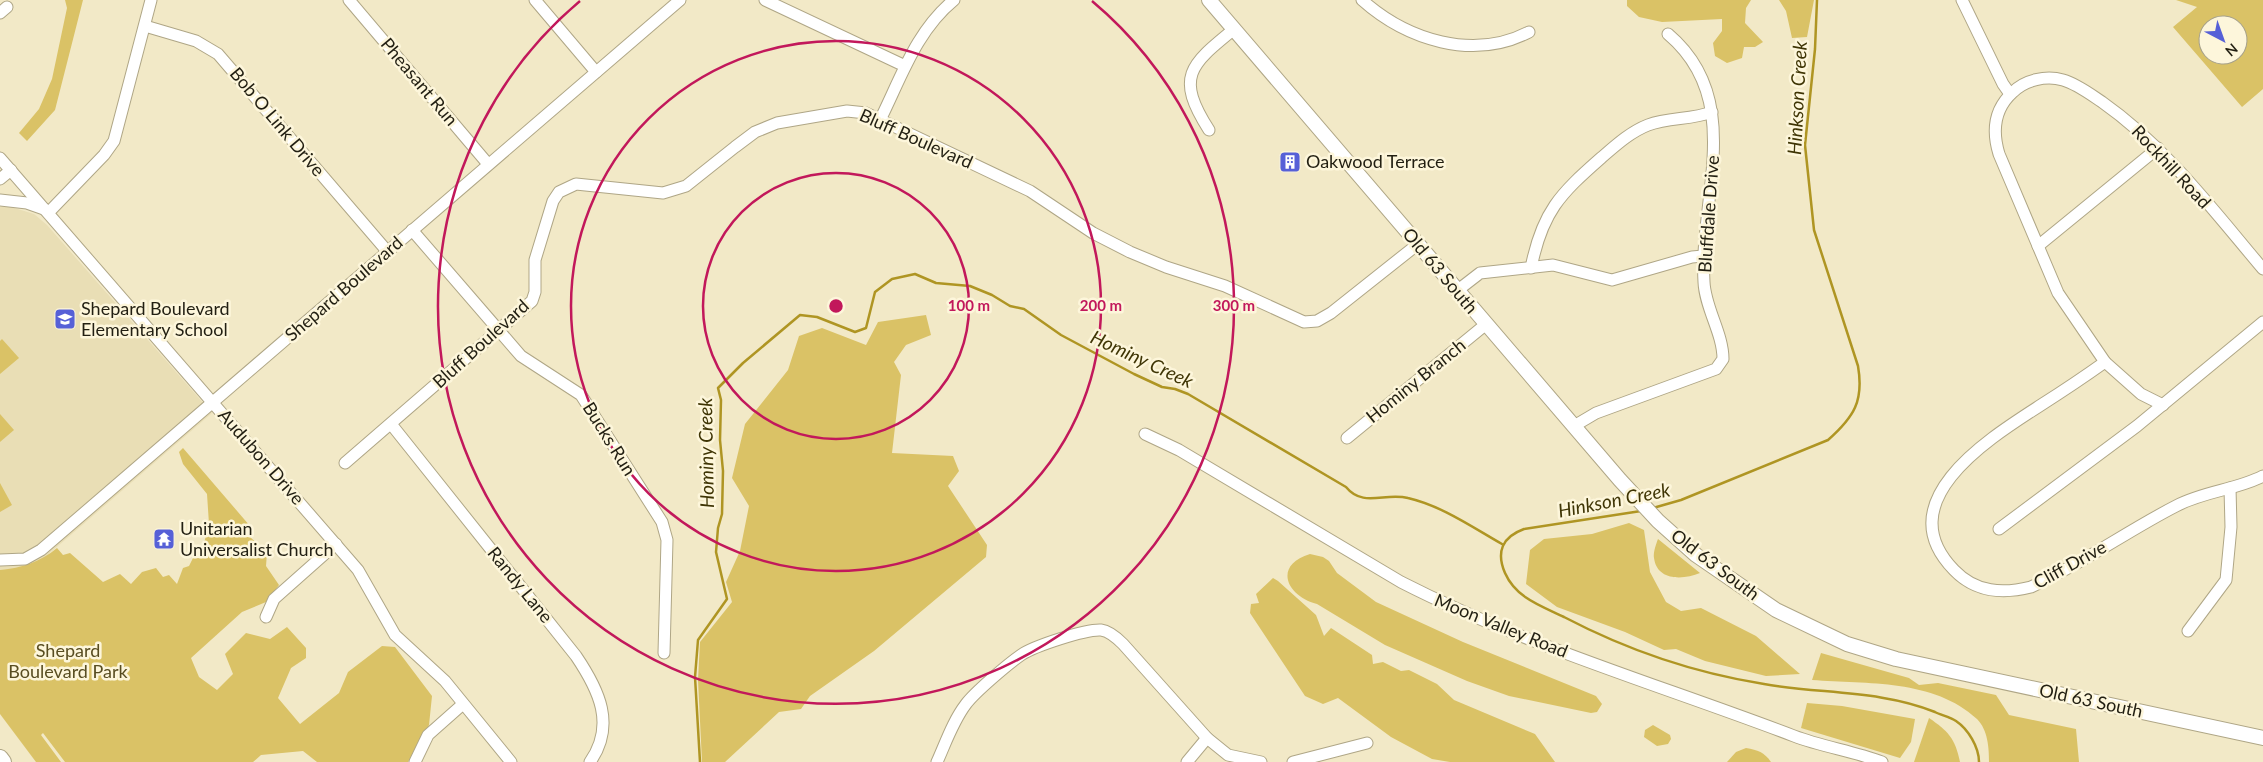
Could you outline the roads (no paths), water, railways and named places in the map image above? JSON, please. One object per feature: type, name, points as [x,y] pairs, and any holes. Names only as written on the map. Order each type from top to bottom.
[{"type":"highway","points":[[0,758],[3,762]]},
{"type":"main road","name":"Old 63 South","points":[[1208,0],[1620,480],[1676,538],[1696,555],[1776,610],[1847,644],[1896,660],[2263,738]]},
{"type":"street","points":[[0,200],[27,203],[47,211],[104,155],[114,141],[151,0]]},
{"type":"street","name":"Pheasant Run","points":[[349,0],[488,164]]},
{"type":"street","points":[[535,0],[596,72]]},
{"type":"street","name":"Shepard Boulevard","points":[[0,560],[25,559],[41,550],[680,0]]},
{"type":"street","points":[[765,0],[905,66]]},
{"type":"street","points":[[880,120],[905,66],[926,30],[954,0]]},
{"type":"street","points":[[1362,0],[1398,26],[1439,42],[1468,46],[1493,44],[1507,42],[1529,32]]},
{"type":"street","points":[[1962,0],[2003,84],[2010,94],[1999,110],[1994,130],[1994,139],[1998,154],[2063,302],[2105,362],[2141,394],[2163,405]]},
{"type":"street","name":"Bob O Link Drive","points":[[145,26],[196,41],[218,54],[387,251]]},
{"type":"street","points":[[1209,130],[1194,97],[1191,71],[1199,58],[1233,30]]},
{"type":"street","name":"Bluffdale Drive","points":[[1574,426],[1587,417],[1709,372],[1721,365],[1723,354],[1705,294],[1703,256],[1714,155],[1715,133],[1712,112],[1701,80],[1684,48],[1668,34]]},
{"type":"street","name":"Rockhill Road","points":[[2010,94],[2020,85],[2039,79],[2061,79],[2075,84],[2128,122],[2158,148],[2263,269]]},
{"type":"street","name":"Bluff Boulevard","points":[[345,463],[534,297],[536,260],[550,209],[555,198],[565,187],[585,184],[663,193],[673,192],[686,186],[755,132],[777,123],[851,110],[866,113],[1030,191],[1093,233],[1130,252],[1226,286],[1300,321],[1317,321],[1331,313],[1418,244]]},
{"type":"street","points":[[1531,268],[1543,224],[1561,194],[1573,182],[1622,140],[1646,126],[1664,120],[1712,112]]},
{"type":"street","points":[[2038,246],[2158,148]]},
{"type":"street","name":"Audubon Drive","points":[[0,158],[336,544],[362,575],[395,635],[444,681],[510,762]]},
{"type":"street","points":[[0,179],[11,170]]},
{"type":"street","name":"Bucks Run","points":[[412,230],[497,331],[521,356],[581,395],[662,522],[667,540],[664,653]]},
{"type":"street","points":[[1458,290],[1480,273],[1558,265],[1599,278],[1612,280],[1692,257],[1703,256]]},
{"type":"street","points":[[1999,529],[2163,405],[2263,322]]},
{"type":"street","name":"Hominy Branch","points":[[1347,438],[1485,324]]},
{"type":"street","name":"Cliff Drive","points":[[2105,362],[1994,436],[1945,483],[1935,503],[1933,530],[1942,554],[1954,571],[1970,582],[1990,591],[2007,592],[2031,587],[2176,505],[2209,492],[2230,488],[2263,476]]},
{"type":"street","name":"Randy Lane","points":[[391,424],[588,673],[603,713],[605,726],[603,739],[590,762]]},
{"type":"street","name":"Moon Valley Road","points":[[1145,434],[1178,450],[1401,582],[1435,600],[1575,656],[1795,736],[1882,762]]},
{"type":"street","points":[[2188,631],[2226,580],[2231,527],[2230,488]]},
{"type":"street","points":[[266,617],[274,599],[336,544]]},
{"type":"street","points":[[938,762],[957,718],[967,702],[1020,655],[1039,646],[1087,632],[1102,630],[1113,635],[1123,644],[1207,738],[1228,755],[1261,762]]},
{"type":"street","points":[[415,762],[428,735],[463,704]]},
{"type":"street","points":[[1187,762],[1207,738]]},
{"type":"street","points":[[1293,762],[1368,743]]},
{"type":"waterway","name":"Hinkson Creek","points":[[1653,508],[1681,500],[1828,440],[1845,424],[1858,399],[1860,389],[1858,366],[1814,230],[1805,145],[1815,49],[1817,0]]},
{"type":"waterway","name":"Hominy Creek","points":[[700,762],[695,677],[698,640],[727,599],[716,552],[718,528],[722,514],[723,471],[720,440],[721,400],[718,388],[743,363],[800,315],[817,317],[855,332],[866,328],[875,292],[892,279],[915,274],[936,283],[970,286],[992,295],[1010,306],[1024,309],[1061,335],[1134,374],[1162,387],[1188,394],[1360,497],[1399,497],[1421,502],[1433,506],[1502,544]]},
{"type":"waterway","name":"Hinkson Creek","points":[[1641,511],[1524,529],[1516,532],[1506,541],[1501,552],[1505,573],[1510,582],[1522,595],[1538,605],[1587,629],[1661,658],[1712,673],[1764,684],[1893,700],[1948,717],[1960,724],[1969,734],[1977,750],[1979,762]]},
{"type":"place","name":"Oakwood Terrace","points":[[1290,162]]},
{"type":"place","name":"Shepard Boulevard Elementary School","points":[[65,319]]},
{"type":"place","name":"Unitarian Universalist Church","points":[[164,539]]},
{"type":"park label","name":"Shepard Boulevard Park","points":[[68,661]]}]
